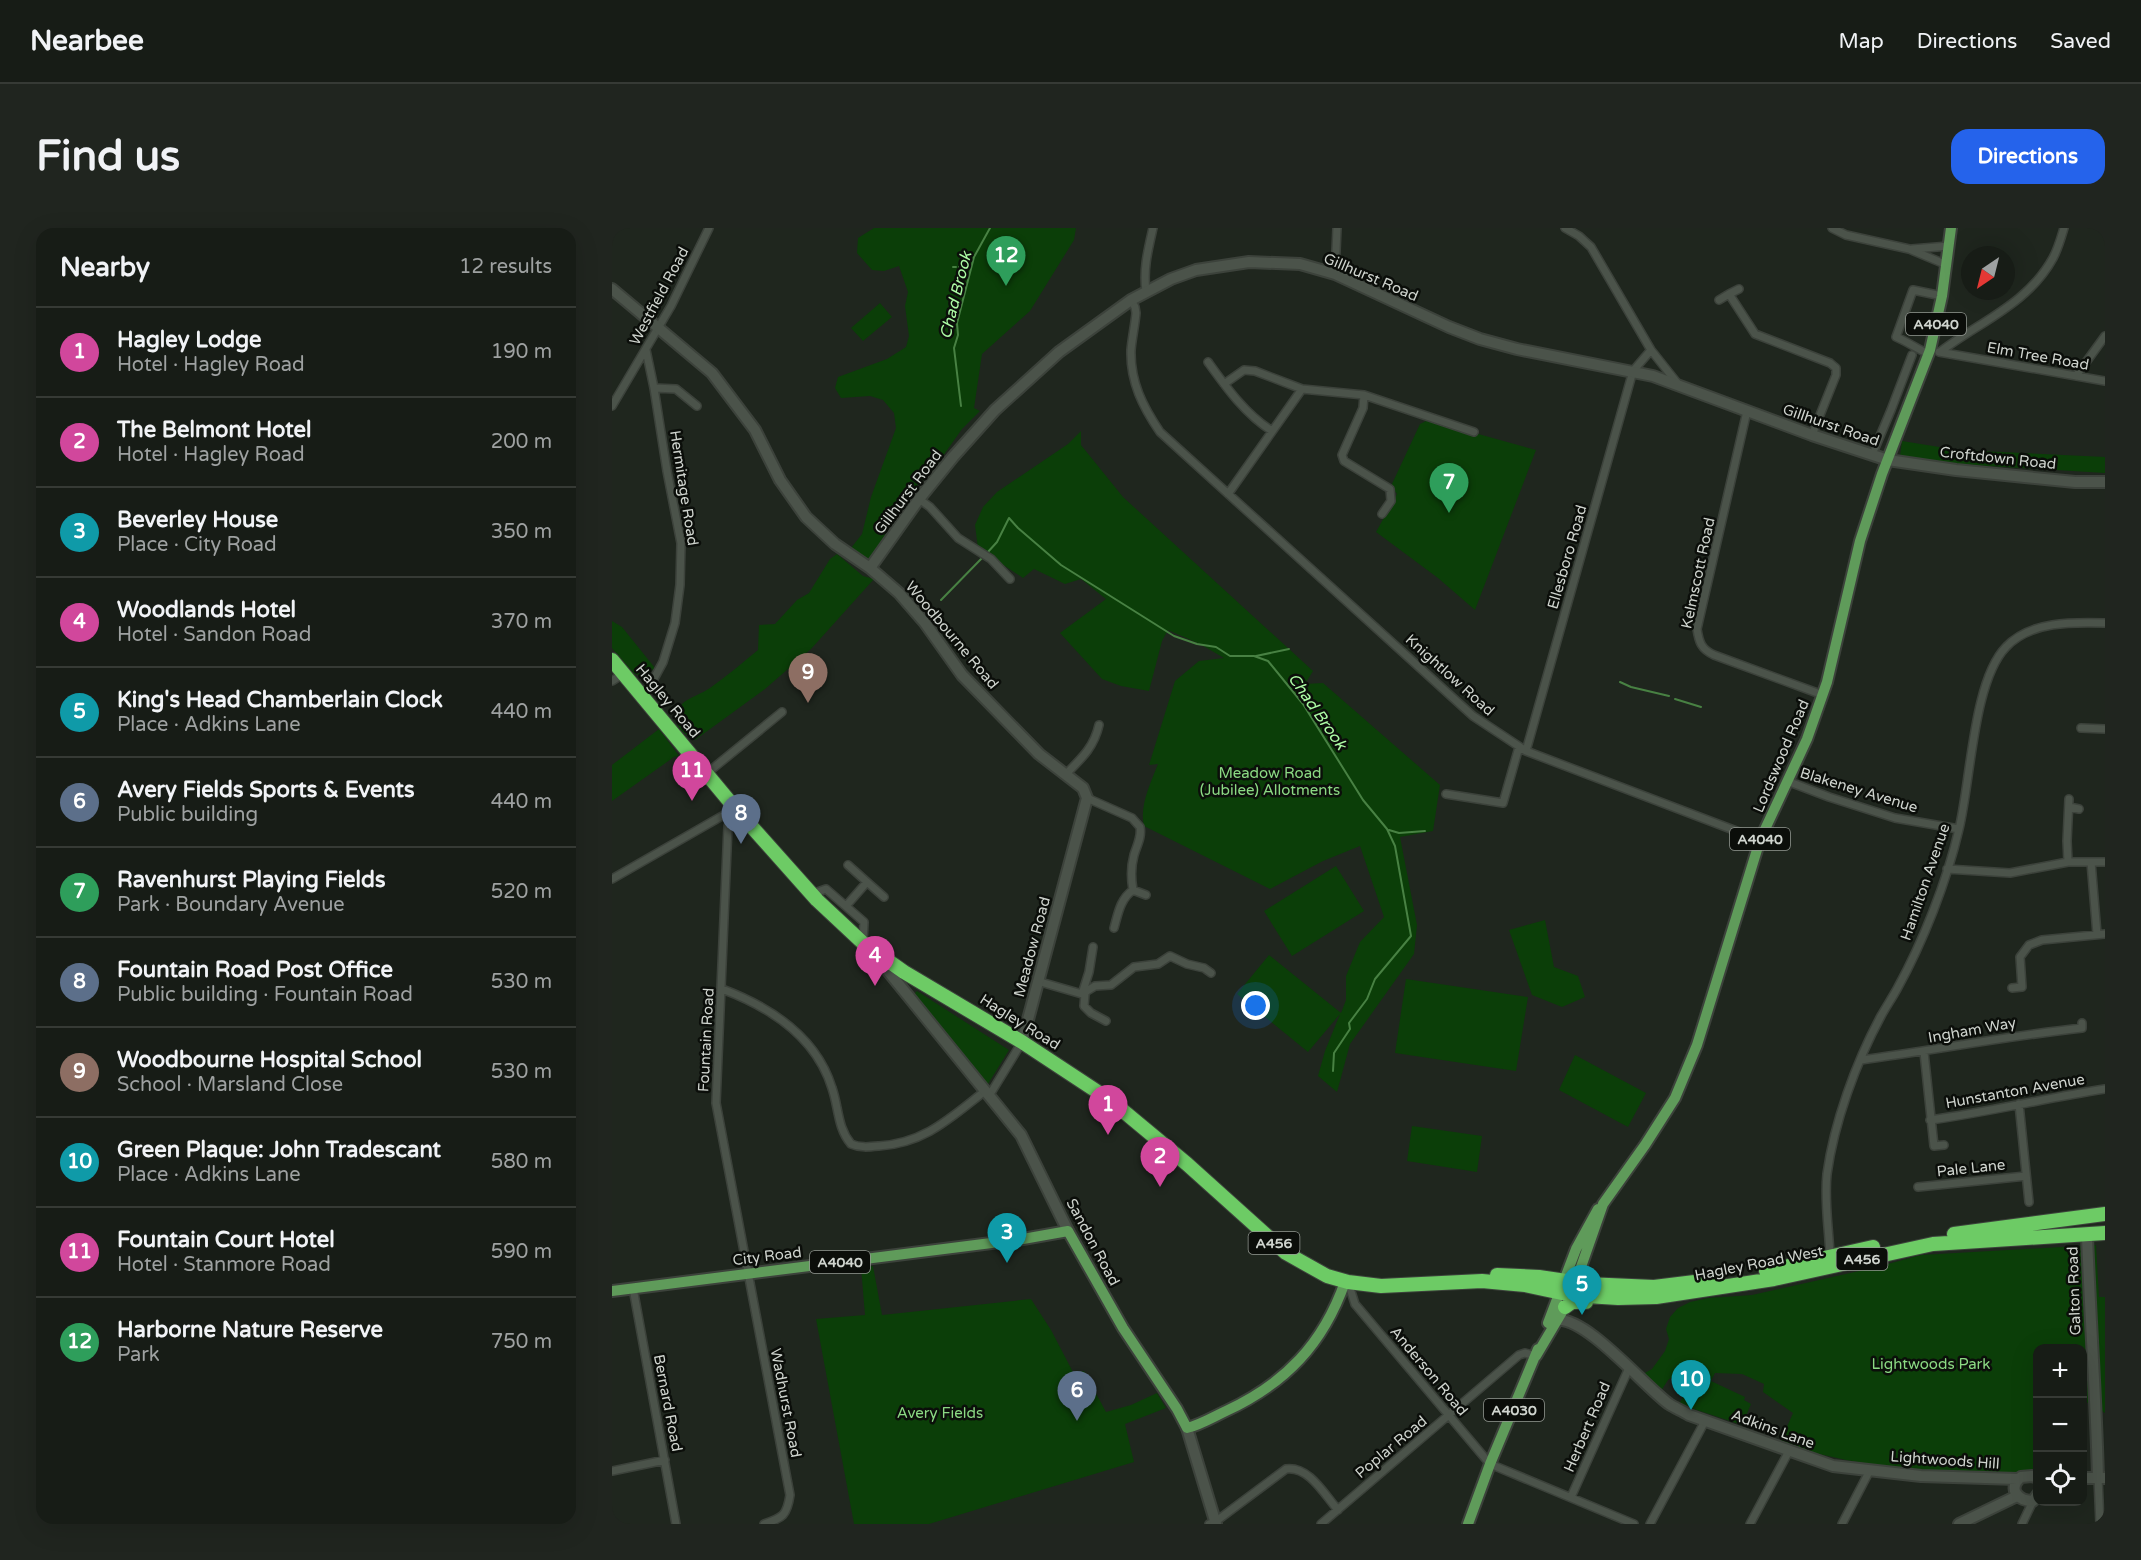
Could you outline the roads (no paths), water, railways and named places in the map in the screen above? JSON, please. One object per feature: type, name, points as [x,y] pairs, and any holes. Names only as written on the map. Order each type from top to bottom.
[{"type":"highway","name":"Hagley Road","points":[[612,660],[618,677],[643,698],[706,774],[733,812],[867,947],[904,972],[1022,1042],[1110,1100],[1187,1164],[1286,1253],[1327,1276],[1347,1282],[1381,1286],[1482,1281],[1492,1275],[1516,1275],[1569,1288]]},
{"type":"highway","name":"Hagley Road West","points":[[1569,1288],[1618,1298],[1656,1297],[1720,1288],[1832,1260],[1953,1234],[2105,1214]]},
{"type":"highway","points":[[2064,1220],[2081,1224],[2086,1229],[2087,1236]]},
{"type":"highway","name":"Hagley Road West","points":[[1569,1288],[1654,1287],[1933,1244],[2087,1236],[2105,1233]]},
{"type":"highway","name":"A456","points":[[1565,1308],[1576,1302],[1594,1303],[1618,1298]]},
{"type":"main road","name":"Lordswood Road","points":[[1569,1288],[1602,1204],[1645,1145],[1675,1098],[1697,1045],[1760,840],[1807,739],[1823,695],[1860,541],[1921,374],[1933,352],[1952,228]]},
{"type":"main road","name":"City Road","points":[[612,1290],[1012,1241],[1068,1231]]},
{"type":"main road","name":"Sandon Road","points":[[1068,1231],[1123,1328],[1187,1428]]},
{"type":"main road","points":[[1187,1428],[1253,1398],[1284,1376],[1322,1333],[1347,1282]]},
{"type":"main road","name":"A4030","points":[[1536,1356],[1565,1308],[1569,1288]]},
{"type":"main road","name":"A4030","points":[[1468,1524],[1490,1464],[1536,1356],[1569,1288]]},
{"type":"street","name":"Westfield Road","points":[[612,406],[671,306],[709,228]]},
{"type":"street","points":[[1146,291],[1144,278],[1146,260],[1154,228]]},
{"type":"street","points":[[1335,274],[1337,228]]},
{"type":"street","points":[[1565,228],[1579,236],[1591,247],[1651,350],[1678,384]]},
{"type":"street","points":[[1832,228],[1846,235],[1909,249],[1947,265]]},
{"type":"street","points":[[1933,352],[2009,308],[2053,258],[2064,228]]},
{"type":"street","points":[[1909,249],[1949,246]]},
{"type":"street","name":"Gillhurst Road","points":[[870,568],[919,499],[995,410],[1028,378],[1089,329],[1146,291],[1196,270],[1249,262],[1300,264],[1335,274],[1480,339],[1517,349],[1633,371],[1678,384],[1812,435],[1888,460]]},
{"type":"street","name":"Woodbourne Road","points":[[612,289],[712,373],[755,430],[780,480],[806,517],[835,544],[870,568],[899,593],[925,623],[962,675],[1039,754],[1083,788],[1087,798]]},
{"type":"street","points":[[1719,300],[1739,289]]},
{"type":"street","name":"Elm Tree Road","points":[[1942,296],[1912,290],[1896,337],[1911,346],[1933,352],[2105,381]]},
{"type":"street","points":[[1729,294],[1755,334],[1830,363],[1836,368],[1836,375],[1812,435]]},
{"type":"street","name":"Knightlow Road","points":[[1131,300],[1136,313],[1131,350],[1132,369],[1139,399],[1160,432],[1473,716],[1522,749],[1760,840]]},
{"type":"street","points":[[2076,376],[2105,336]]},
{"type":"street","name":"Hermitage Road","points":[[643,698],[663,662],[675,623],[680,585],[681,543],[646,350]]},
{"type":"street","points":[[1633,371],[1651,350]]},
{"type":"street","points":[[1875,448],[1884,438],[1912,354]]},
{"type":"street","points":[[1208,362],[1248,411],[1272,431]]},
{"type":"street","points":[[1224,384],[1244,370],[1255,371],[1302,388],[1364,395],[1474,432]]},
{"type":"street","points":[[1906,370],[1921,374]]},
{"type":"street","name":"Ellesboro Road","points":[[1502,812],[1633,371]]},
{"type":"street","points":[[654,388],[676,389],[697,406]]},
{"type":"street","points":[[1228,494],[1302,388]]},
{"type":"street","points":[[1364,395],[1363,408],[1342,455],[1344,461],[1389,489],[1391,501],[1382,514]]},
{"type":"street","points":[[1892,410],[1899,414]]},
{"type":"street","name":"Kelmscott Road","points":[[1747,411],[1697,629],[1698,640],[1703,650],[1713,655],[1823,695]]},
{"type":"street","name":"Croftdown Road","points":[[1888,460],[2074,482],[2105,482]]},
{"type":"street","points":[[919,499],[930,507],[958,538],[991,559],[1010,579]]},
{"type":"street","name":"Hamilton Avenue","points":[[1832,1260],[1826,1205],[1827,1175],[1845,1099],[1880,1016],[1897,989],[1925,930],[1947,869],[1959,829],[1981,701],[1989,673],[2006,647],[2018,637],[2035,629],[2080,622],[2105,623]]},
{"type":"street","points":[[706,774],[782,712]]},
{"type":"street","points":[[1066,774],[1096,739],[1099,724]]},
{"type":"street","points":[[2080,728],[2105,729]]},
{"type":"street","name":"Blakeney Avenue","points":[[1787,781],[1895,818],[1959,829]]},
{"type":"street","points":[[1446,794],[1503,803]]},
{"type":"street","points":[[1087,798],[1132,818],[1140,826],[1140,838],[1133,856],[1133,890]]},
{"type":"street","name":"Meadow Road","points":[[987,1093],[1022,1042],[1087,798]]},
{"type":"street","points":[[2068,799],[2068,862]]},
{"type":"street","points":[[2069,807],[2079,809]]},
{"type":"street","points":[[612,879],[722,816],[733,812]]},
{"type":"street","name":"Fountain Road","points":[[733,812],[716,1103],[748,1273]]},
{"type":"street","points":[[1947,869],[2010,873],[2068,862],[2105,862]]},
{"type":"street","points":[[2012,988],[2022,987],[2020,957],[2029,945],[2042,940],[2101,934],[2091,862]]},
{"type":"street","points":[[848,865],[884,897]]},
{"type":"street","points":[[846,906],[867,882]]},
{"type":"street","points":[[812,894],[826,889],[864,922],[867,947]]},
{"type":"street","points":[[1133,890],[1146,895]]},
{"type":"street","points":[[1114,928],[1122,901],[1126,894],[1133,890]]},
{"type":"street","name":"Sandon Road","points":[[867,947],[1028,1145],[1068,1231]]},
{"type":"street","points":[[1093,947],[1083,994],[1084,1006],[1091,1013],[1106,1021]]},
{"type":"street","points":[[1037,981],[1083,994],[1095,986],[1111,985],[1134,968],[1158,964],[1170,956],[1187,964],[1204,968],[1211,973]]},
{"type":"street","points":[[904,972],[906,994]]},
{"type":"street","points":[[722,989],[746,998],[779,1017],[804,1041],[824,1068],[832,1088],[842,1131],[851,1144],[870,1147],[898,1145],[919,1139],[987,1093]]},
{"type":"street","name":"Ingham Way","points":[[1861,1060],[1924,1052],[2015,1035],[2082,1028],[2082,1023]]},
{"type":"street","points":[[1924,1052],[1934,1146],[1944,1145]]},
{"type":"street","name":"Hunstanton Avenue","points":[[1930,1120],[2105,1089]]},
{"type":"street","points":[[2019,1104],[2029,1202]]},
{"type":"street","name":"Pale Lane","points":[[1918,1187],[2026,1176]]},
{"type":"street","name":"Galton Road","points":[[2087,1236],[2090,1323],[2102,1478],[2100,1524]]},
{"type":"street","name":"Wadhurst Road","points":[[748,1273],[790,1495],[787,1510],[783,1515],[777,1520],[764,1524]]},
{"type":"street","name":"Anderson Road","points":[[1347,1282],[1354,1304],[1490,1464],[1634,1524]]},
{"type":"street","name":"Bernard Road","points":[[633,1288],[676,1524]]},
{"type":"street","name":"Adkins Lane","points":[[1556,1320],[1568,1320],[1618,1356],[1670,1404],[1705,1421],[1748,1434],[1833,1466],[1870,1470]]},
{"type":"street","name":"Poplar Road","points":[[1321,1524],[1519,1355],[1525,1353],[1536,1356]]},
{"type":"street","name":"Herbert Road","points":[[1571,1497],[1629,1368]]},
{"type":"street","points":[[1650,1524],[1705,1421]]},
{"type":"street","name":"Sandon Road","points":[[1187,1428],[1213,1523]]},
{"type":"street","points":[[1750,1524],[1789,1451]]},
{"type":"street","points":[[612,1472],[665,1460]]},
{"type":"street","points":[[1213,1523],[1286,1469],[1292,1468],[1304,1472],[1338,1510]]},
{"type":"street","points":[[1842,1524],[1870,1470]]},
{"type":"street","name":"Lightwoods Hill","points":[[1870,1470],[1971,1479],[2033,1477]]},
{"type":"street","points":[[2017,1479],[2014,1490],[2026,1509],[2024,1520]]},
{"type":"street","points":[[1959,1524],[2018,1498],[2033,1498]]},
{"type":"street","points":[[2024,1520],[2033,1502]]},
{"type":"waterway","name":"Chad Brook","points":[[961,406],[954,348],[958,335],[957,323],[974,257],[990,228]]},
{"type":"waterway","points":[[959,267],[971,267]]},
{"type":"waterway","name":"Chad Brook","points":[[987,553],[997,542],[1009,518],[1061,565],[1174,636],[1197,644],[1216,647],[1230,656],[1254,656],[1268,661],[1303,704],[1363,800],[1387,829],[1395,846],[1411,936],[1375,979],[1367,999],[1349,1023],[1350,1029],[1334,1053],[1333,1071]]},
{"type":"waterway","points":[[941,600],[983,557]]},
{"type":"waterway","points":[[1256,656],[1289,649]]},
{"type":"waterway","points":[[1620,682],[1669,696]]},
{"type":"waterway","points":[[1675,699],[1701,707]]},
{"type":"waterway","points":[[1389,830],[1399,833],[1425,831]]},
{"type":"place","name":"Harborne Nature Reserve","points":[[1006,286]]},
{"type":"place","name":"Ravenhurst Playing Fields","points":[[1449,513]]},
{"type":"place","name":"Woodbourne Hospital School","points":[[808,703]]},
{"type":"place","name":"Fountain Court Hotel","points":[[692,801]]},
{"type":"place","name":"Fountain Road Post Office","points":[[741,844]]},
{"type":"place","name":"Woodlands Hotel","points":[[875,986]]},
{"type":"place","name":"Hagley Lodge","points":[[1108,1135]]},
{"type":"place","name":"The Belmont Hotel","points":[[1160,1187]]},
{"type":"place","name":"Beverley House","points":[[1007,1263]]},
{"type":"place","name":"King's Head Chamberlain Clock","points":[[1582,1315]]},
{"type":"place","name":"Green Plaque: John Tradescant","points":[[1691,1410]]},
{"type":"place","name":"Avery Fields Sports & Events","points":[[1077,1421]]},
{"type":"park label","name":"Meadow Road (Jubilee) Allotments","points":[[1270,782]]},
{"type":"park label","name":"Lightwoods Park","points":[[1931,1364]]},
{"type":"park label","name":"Avery Fields","points":[[940,1413]]}]
